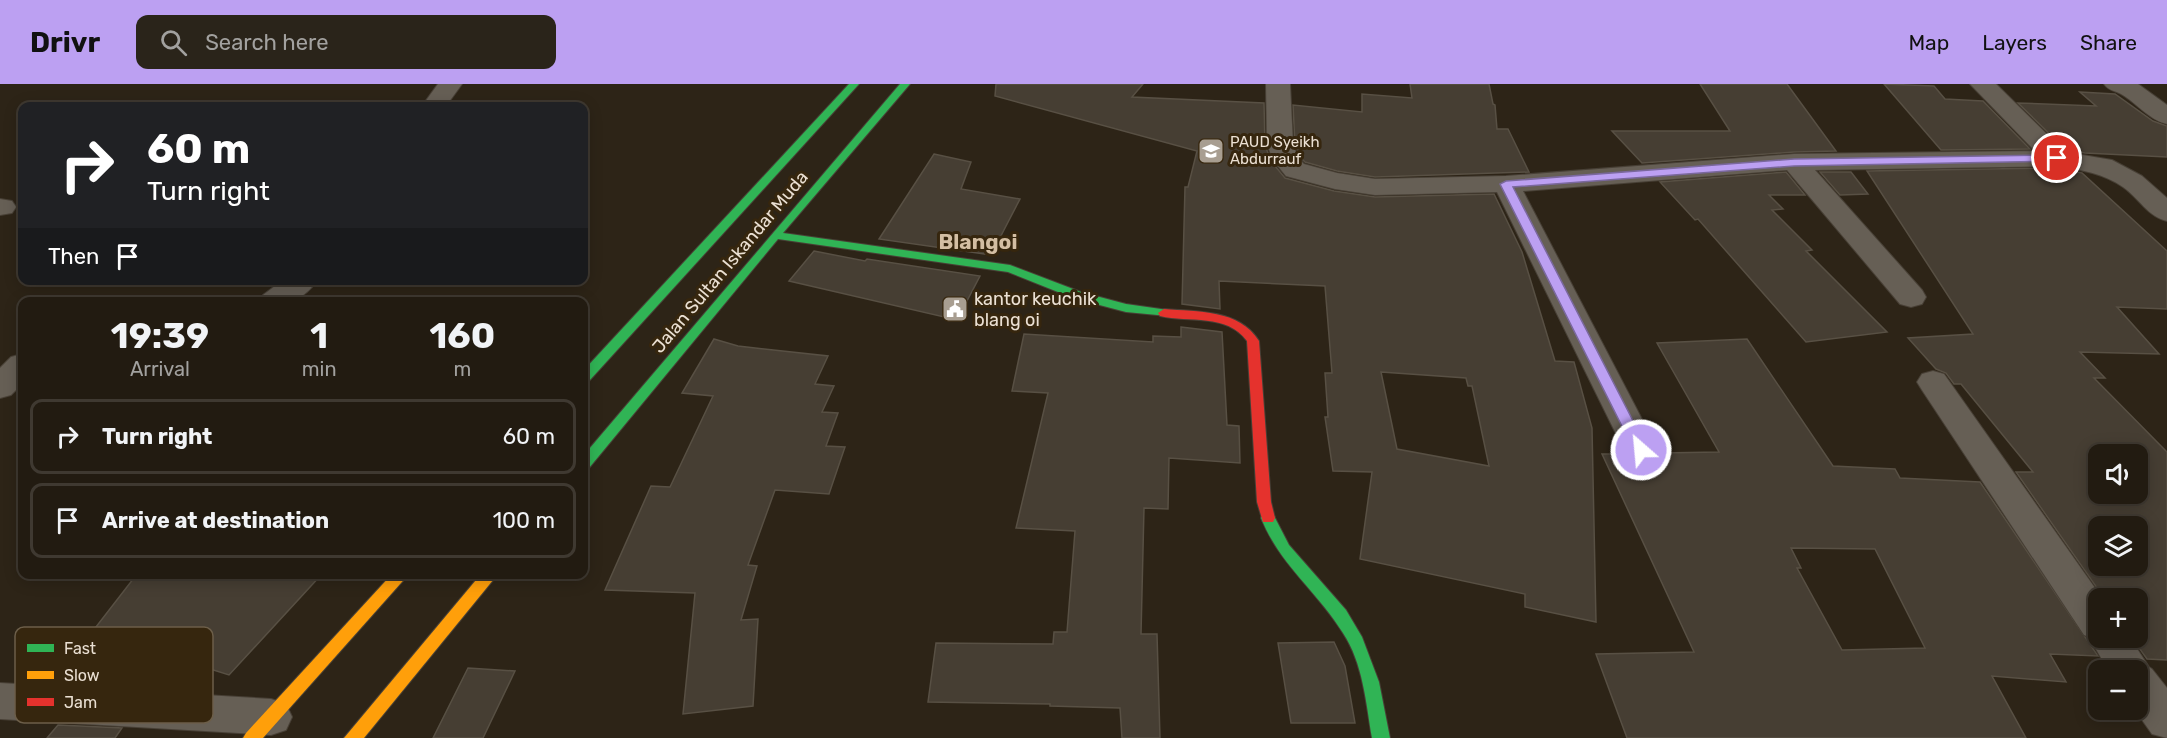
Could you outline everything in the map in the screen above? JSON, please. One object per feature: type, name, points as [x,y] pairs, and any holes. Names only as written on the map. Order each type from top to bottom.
[{"type":"main road","name":"Jalan Sultan Iskandar Muda","points":[[588,374],[854,84]]},
{"type":"main road","name":"Jalan Sultan Iskandar Muda","points":[[588,459],[775,235],[905,84]]},
{"type":"main road","points":[[775,235],[1010,268],[1077,295],[1126,308],[1229,321],[1249,332],[1253,341],[1264,502],[1270,524],[1283,546],[1341,617],[1358,643],[1369,672],[1381,738]]},
{"type":"main road","points":[[262,727],[397,579]]},
{"type":"main road","points":[[353,738],[487,579]]},
{"type":"street","points":[[437,102],[450,84]]},
{"type":"street","points":[[1278,84],[1280,144],[1286,160],[1295,170],[1335,181],[1375,187],[1506,184],[1794,162],[2057,158],[2103,166],[2133,182],[2167,213]]},
{"type":"street","points":[[1982,84],[2057,158]]},
{"type":"street","points":[[2116,84],[2128,88],[2167,117]]},
{"type":"street","points":[[1794,162],[1911,297]]},
{"type":"street","points":[[1506,184],[1641,450]]},
{"type":"street","points":[[281,297],[296,285]]},
{"type":"street","points":[[0,387],[18,369]]},
{"type":"street","points":[[1933,382],[2088,609]]},
{"type":"street","points":[[2148,695],[2167,721]]},
{"type":"street","points":[[0,701],[15,702]]},
{"type":"street","points":[[213,722],[262,727]]},
{"type":"building","points":[[996,84],[1143,84],[1132,97],[1264,103],[1265,145],[1271,161],[1285,178],[1334,191],[1375,197],[1494,194],[1522,252],[1555,361],[1574,362],[1592,428],[1596,622],[1525,607],[1525,594],[1360,559],[1372,472],[1333,471],[1325,417],[1328,417],[1325,373],[1332,373],[1325,286],[1219,281],[1220,309],[1182,304],[1185,187],[1188,187],[1197,151],[995,96]],"holes":[[[1381,372],[1466,378],[1468,386],[1472,386],[1489,466],[1397,449]]]},
{"type":"building","points":[[1410,84],[1489,84],[1495,105],[1497,129],[1508,129],[1529,172],[1375,177],[1337,171],[1305,162],[1300,157],[1295,144],[1293,105],[1362,112],[1362,94],[1412,98]]},
{"type":"building","points":[[1700,84],[1787,84],[1836,151],[1642,163],[1612,131],[1730,131]]},
{"type":"building","points":[[1884,84],[1934,86],[1945,99],[1983,101],[2030,149],[1941,150]]},
{"type":"building","points":[[2080,92],[2115,94],[2153,121],[2167,126],[2167,157],[2066,150],[2018,103],[2096,106]]},
{"type":"building","points":[[934,154],[971,162],[961,189],[1020,199],[991,255],[879,239]]},
{"type":"building","points":[[2057,168],[2082,173],[2167,251],[2167,309],[2117,307],[2159,354],[2080,352],[2105,378],[2094,378],[2167,452],[2167,660],[2147,659],[2139,648],[2148,648],[2148,588],[2097,588],[2089,576],[2148,576],[2148,516],[2088,516],[2088,575],[2016,472],[2033,472],[1961,384],[1954,384],[1946,373],[1936,369],[1908,338],[1973,334],[1867,171]]},
{"type":"building","points":[[1786,172],[1805,195],[1769,195],[1783,209],[1772,210],[1812,250],[1806,251],[1887,332],[1806,342],[1698,219],[1695,220],[1660,182]]},
{"type":"building","points":[[1820,172],[1851,172],[1868,194],[1840,195]]},
{"type":"building","points":[[814,251],[865,261],[867,259],[980,276],[957,320],[789,281]]},
{"type":"building","points":[[1181,327],[1222,332],[1227,425],[1239,426],[1240,463],[1169,458],[1168,509],[1144,508],[1141,634],[1157,634],[1160,738],[1122,738],[1120,708],[1050,706],[1050,704],[928,702],[936,643],[1053,644],[1054,632],[1067,632],[1075,531],[1016,528],[1048,393],[1012,391],[1024,334],[1153,342],[1153,336],[1181,337]]},
{"type":"building","points":[[714,339],[738,346],[828,356],[815,384],[834,386],[822,412],[838,413],[826,446],[845,447],[829,494],[775,490],[748,565],[757,566],[741,620],[758,619],[753,706],[683,714],[695,593],[605,590],[651,486],[670,487],[713,396],[682,393]]},
{"type":"building","points":[[1747,339],[1833,466],[1895,469],[1900,478],[1980,482],[2088,641],[2088,648],[2093,648],[2098,656],[2050,654],[2066,682],[1992,676],[2026,738],[1627,738],[1596,654],[1694,652],[1602,454],[1624,454],[1628,461],[1642,464],[1654,461],[1659,453],[1719,452],[1657,343]],"holes":[[[1791,548],[1875,549],[1925,648],[1842,650],[1797,568],[1801,568]]]},
{"type":"building","points":[[133,579],[317,579],[229,675],[213,670],[213,627],[96,627]]},
{"type":"building","points":[[1334,642],[1345,666],[1355,723],[1291,723],[1278,643]]},
{"type":"building","points":[[468,668],[515,671],[483,738],[433,738]]},
{"type":"building","points":[[58,725],[122,728],[115,738],[47,738]]},
{"type":"traffic: fast","points":[[588,374],[854,84]]},
{"type":"traffic: fast","points":[[588,459],[775,235],[905,84]]},
{"type":"traffic: fast","points":[[775,235],[1010,269],[1077,295],[1126,308],[1164,313]]},
{"type":"traffic: fast","points":[[1268,518],[1275,534],[1294,563],[1340,615],[1357,641],[1367,668],[1381,738]]},
{"type":"traffic: slow","points":[[252,738],[397,579]]},
{"type":"traffic: slow","points":[[353,738],[487,579]]},
{"type":"traffic: jam","points":[[1164,313],[1226,321],[1247,332],[1253,341],[1264,502],[1268,518]]},
{"type":"place","name":"PAUD Syeikh Abdurrauf","points":[[1211,151]]},
{"type":"place","name":"kantor keuchik blang oi","points":[[955,309]]},
{"type":"district","name":"Blangoi","points":[[978,242]]},
{"type":"route","points":[[1641,450],[1506,184],[1794,162],[2057,158]]}]
